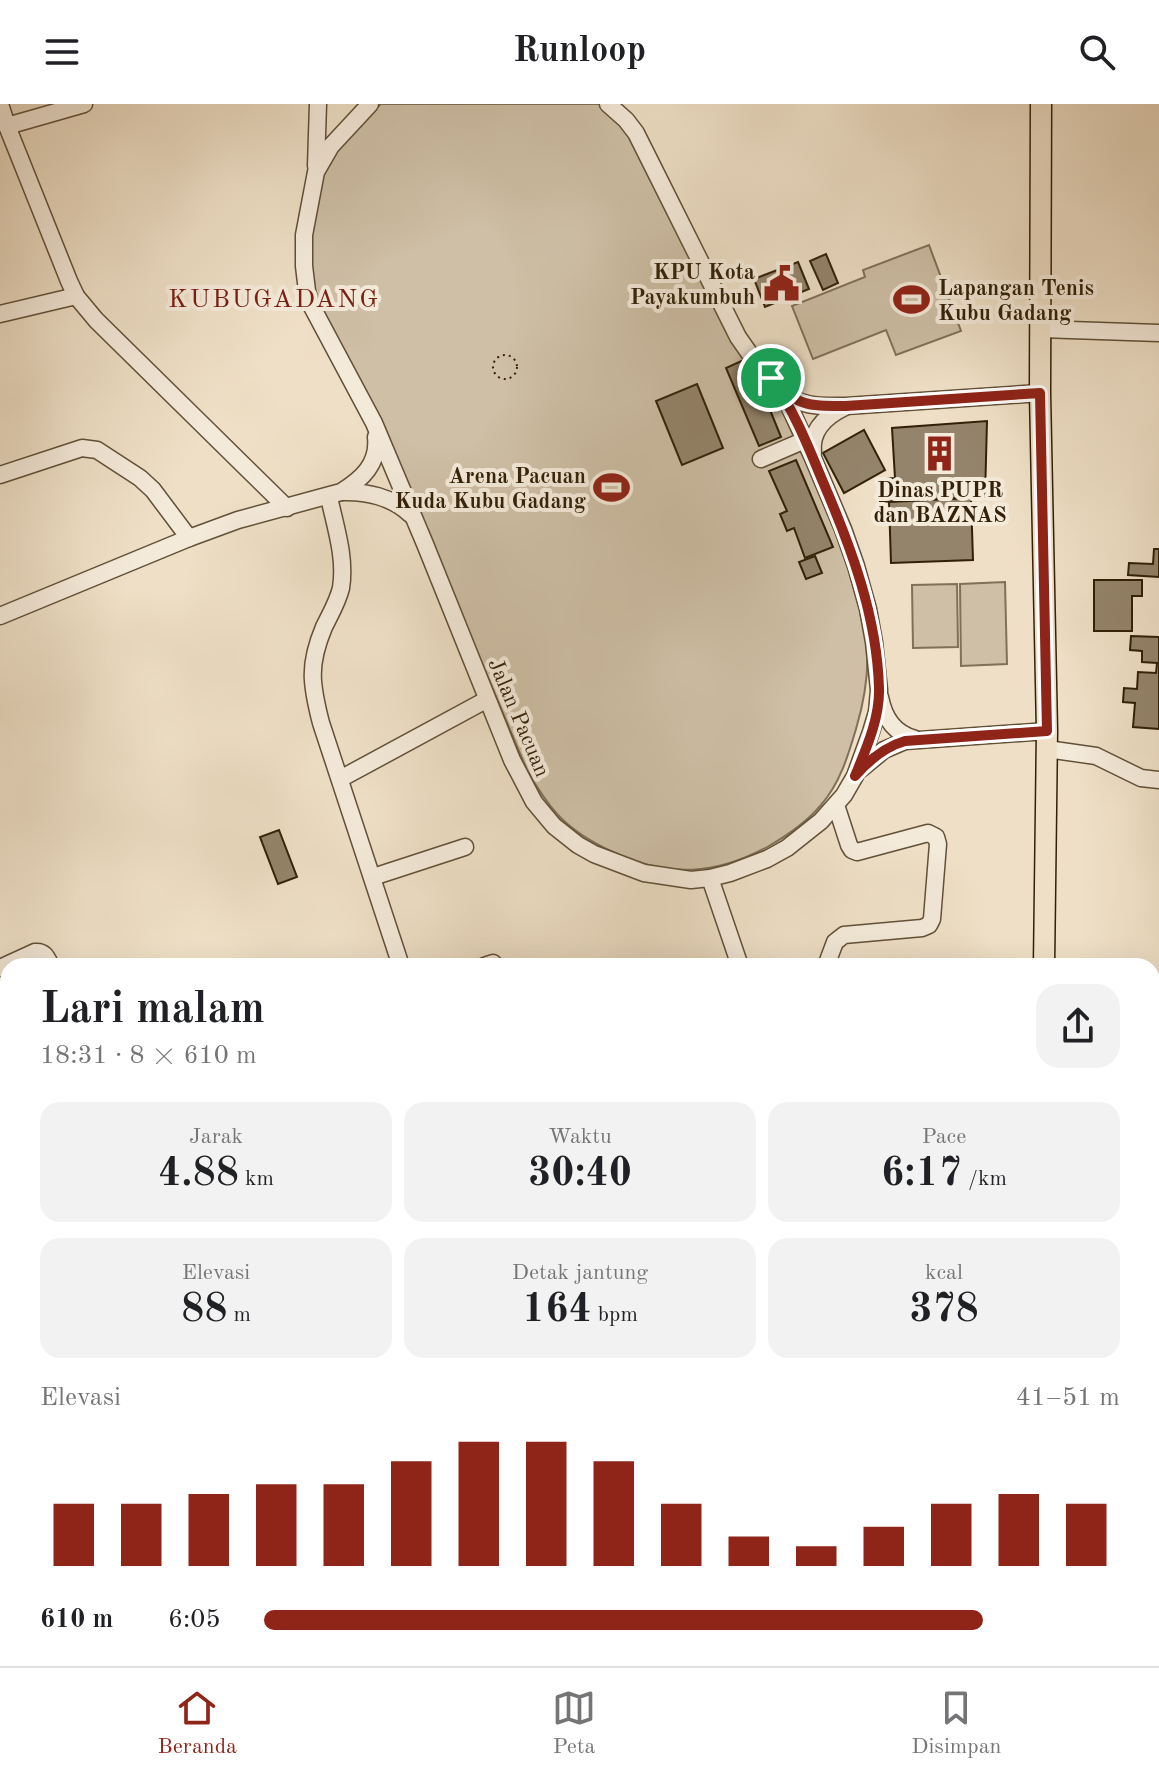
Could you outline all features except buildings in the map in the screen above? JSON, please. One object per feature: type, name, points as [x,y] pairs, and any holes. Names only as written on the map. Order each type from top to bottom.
[{"type":"main road","points":[[1041,104],[1040,393],[1047,740],[1044,958]]},
{"type":"street","points":[[0,104],[76,296],[96,320],[287,508]]},
{"type":"street","points":[[7,126],[84,104]]},
{"type":"street","points":[[316,172],[318,104]]},
{"type":"street","name":"Jalan Pacuan","points":[[370,104],[331,146],[316,172],[304,235],[307,291],[315,313],[374,423],[486,700],[526,789],[543,814],[566,836],[594,854],[644,873],[691,880],[710,878],[749,866],[787,848],[836,805],[855,776],[877,712],[879,690],[870,620],[843,529],[786,399],[738,337],[636,133],[608,104]]},
{"type":"street","points":[[0,314],[76,296]]},
{"type":"street","points":[[1041,329],[1159,333]]},
{"type":"street","points":[[771,378],[788,396],[806,404],[846,406],[1040,393]]},
{"type":"street","points":[[813,458],[812,446],[819,427],[826,418],[846,406]]},
{"type":"street","points":[[335,494],[363,477],[374,460],[377,442],[374,423]]},
{"type":"street","points":[[761,459],[805,440]]},
{"type":"street","points":[[0,475],[82,448],[97,450],[153,490],[189,538]]},
{"type":"street","points":[[0,616],[238,520],[335,494],[365,493],[387,500],[413,518]]},
{"type":"street","points":[[335,494],[343,561],[341,590],[315,648],[313,692],[398,958]]},
{"type":"street","points":[[879,690],[889,722],[900,733],[915,739]]},
{"type":"street","points":[[340,779],[486,700]]},
{"type":"street","points":[[855,776],[884,750],[915,739],[1047,740],[1096,756],[1141,778],[1159,780]]},
{"type":"street","points":[[829,958],[835,942],[844,935],[929,925],[938,844],[936,837],[928,833],[857,852],[849,845],[836,805]]},
{"type":"street","points":[[373,877],[465,847]]},
{"type":"street","points":[[710,878],[737,958]]},
{"type":"street","points":[[24,958],[40,951],[47,958]]},
{"type":"path","points":[[508,355],[515,359],[517,371],[512,377],[501,378],[495,373],[494,363],[500,356],[508,355]]},
{"type":"shaded area","name":"Arena Pacuan Kuda Kubu Gadang","points":[[381,104],[606,104],[616,111],[779,404],[825,506],[850,575],[865,629],[867,677],[850,749],[828,797],[790,833],[750,856],[692,870],[653,866],[633,860],[598,845],[570,826],[549,805],[527,770],[379,421],[327,321],[313,284],[310,252],[317,188],[330,158]]},
{"type":"shaded area","points":[[929,245],[961,331],[896,355],[886,330],[813,359],[792,306],[865,277],[863,270]]},
{"type":"shaded area","points":[[1005,582],[1007,664],[961,666],[960,584]]},
{"type":"shaded area","points":[[957,584],[958,647],[913,648],[912,585]]},
{"type":"place","name":"KPU Kota Payakumbuh","points":[[781,284]]},
{"type":"place","name":"Lapangan Tenis Kubu Gadang","points":[[912,300]]},
{"type":"place","name":"Dinas PUPR dan BAZNAS","points":[[940,453]]},
{"type":"place","name":"Arena Pacuan Kuda Kubu Gadang","points":[[612,488]]},
{"type":"district","name":"KUBUGADANG","points":[[274,298]]},
{"type":"route","points":[[771,378],[788,396],[817,406],[1040,393],[1047,731],[905,741],[872,758],[855,776],[877,712],[879,690],[868,609],[843,529],[791,409],[771,378]]}]
